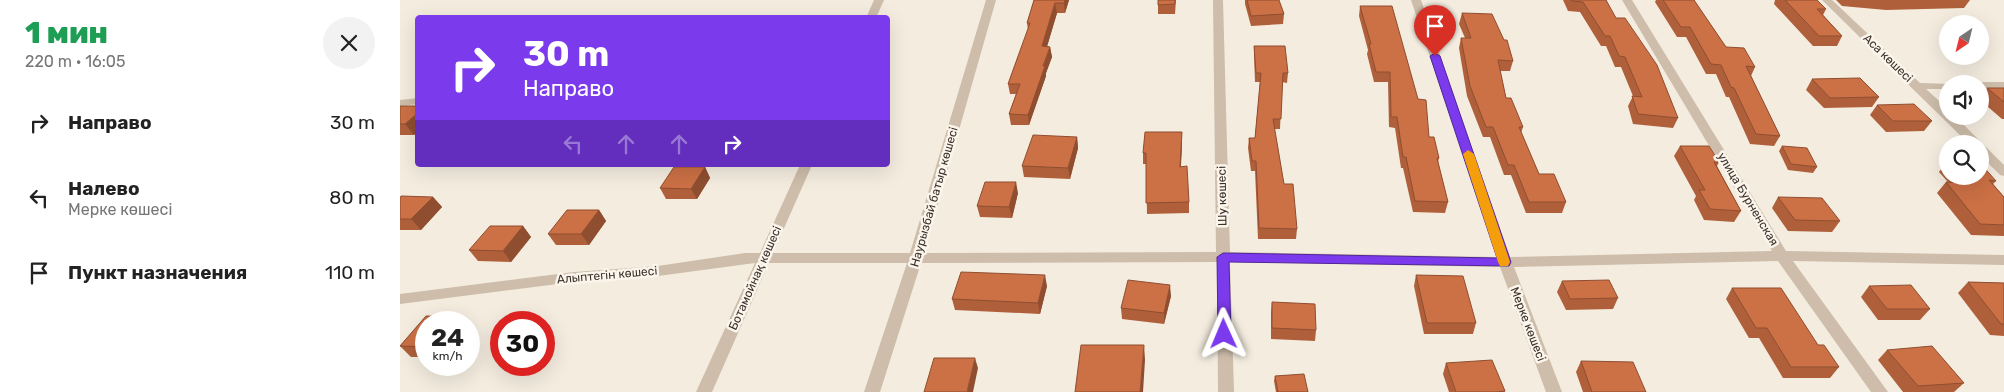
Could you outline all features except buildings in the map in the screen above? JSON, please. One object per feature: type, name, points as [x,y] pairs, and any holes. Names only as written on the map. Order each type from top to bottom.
[{"type":"street","points":[[873,15],[879,0]]},
{"type":"street","name":"Наурызбай батыр көшесі","points":[[872,392],[916,258],[991,0]]},
{"type":"street","name":"Шу көшесі","points":[[1218,0],[1226,392]]},
{"type":"street","name":"Мерке көшесі","points":[[1416,0],[1505,262],[1554,392]]},
{"type":"street","name":"улица Бурненская","points":[[1627,0],[1782,256],[1880,392]]},
{"type":"street","name":"Аса көшесі","points":[[1827,0],[1939,107]]},
{"type":"street","points":[[1989,85],[2004,85]]},
{"type":"street","points":[[1918,86],[1939,86]]},
{"type":"street","points":[[400,103],[415,101]]},
{"type":"street","name":"Аса көшесі","points":[[1957,125],[1967,135]]},
{"type":"street","points":[[1989,157],[2004,172]]},
{"type":"street","name":"Ботамойнақ көшесі","points":[[704,392],[805,167]]},
{"type":"street","name":"Алыптегін көшесі","points":[[400,300],[574,277],[658,271],[745,258],[1223,257],[1505,262],[1782,256],[2004,260]]},
{"type":"slow traffic","points":[[1468,154],[1504,262]]},
{"type":"route","points":[[1224,334],[1223,257],[1505,262],[1435,56]]}]
